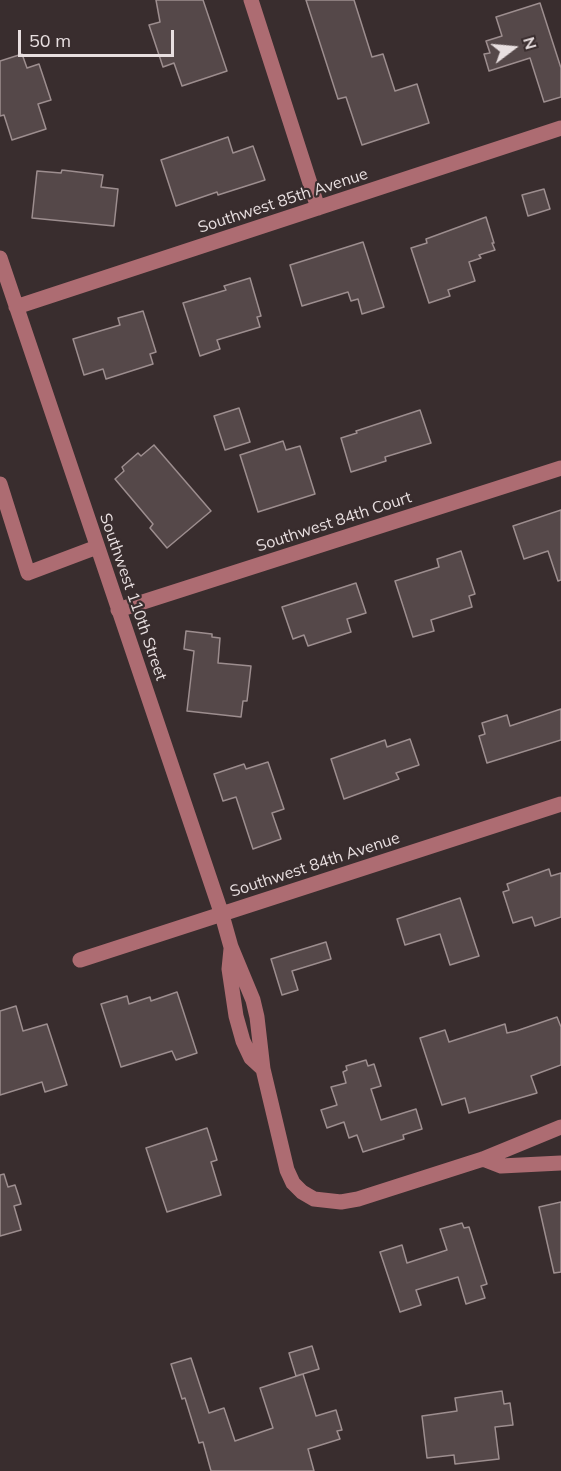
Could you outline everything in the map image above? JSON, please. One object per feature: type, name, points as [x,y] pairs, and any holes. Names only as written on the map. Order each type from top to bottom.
[{"type":"street","points":[[251,0],[318,208]]},
{"type":"street","name":"Southwest 85th Avenue","points":[[16,307],[561,128]]},
{"type":"street","name":"Southwest 110th Street","points":[[0,258],[231,947],[253,1000],[263,1069],[287,1170],[293,1183],[314,1199],[341,1202],[358,1199],[483,1160]]},
{"type":"street","name":"Southwest 84th Court","points":[[118,610],[561,468]]},
{"type":"street","points":[[0,484],[28,573],[97,547]]},
{"type":"street","name":"Southwest 84th Avenue","points":[[80,960],[561,804]]},
{"type":"street","points":[[483,1160],[561,1127]]},
{"type":"street","points":[[483,1160],[501,1166],[561,1163]]},
{"type":"building","points":[[156,0],[203,0],[227,71],[182,86],[174,63],[163,67],[149,25],[160,22]]},
{"type":"building","points":[[306,0],[354,0],[372,57],[383,54],[395,91],[417,84],[429,123],[362,145],[346,97],[338,99]]},
{"type":"building","points":[[540,3],[561,68],[561,97],[544,102],[530,58],[489,71],[484,54],[490,53],[486,41],[502,36],[496,17]]},
{"type":"building","points":[[22,54],[27,68],[39,64],[51,100],[38,104],[46,129],[12,140],[4,115],[0,116],[0,61]]},
{"type":"building","points":[[228,137],[233,153],[253,146],[265,180],[218,195],[217,192],[176,206],[161,160]]},
{"type":"building","points":[[62,170],[103,175],[101,187],[118,189],[114,226],[32,218],[37,171],[61,173]]},
{"type":"building","points":[[544,189],[550,209],[528,216],[522,195]]},
{"type":"building","points":[[486,217],[495,250],[479,255],[481,258],[469,262],[475,281],[448,290],[450,296],[429,303],[411,248],[427,243],[426,239]]},
{"type":"building","points":[[363,242],[384,307],[362,314],[358,299],[351,301],[348,292],[302,306],[290,265]]},
{"type":"building","points":[[250,278],[261,316],[257,317],[260,327],[217,340],[220,349],[200,356],[183,303],[226,290],[224,286]]},
{"type":"building","points":[[143,311],[156,352],[150,354],[153,364],[106,379],[103,369],[84,375],[73,339],[120,325],[118,318]]},
{"type":"building","points":[[239,408],[250,442],[225,450],[214,416]]},
{"type":"building","points":[[420,410],[431,443],[385,457],[386,461],[351,472],[341,438]]},
{"type":"building","points":[[283,441],[286,450],[300,446],[315,494],[258,512],[240,455]]},
{"type":"building","points":[[154,445],[211,511],[167,548],[150,528],[153,524],[115,479],[124,471],[122,467],[138,453],[141,456]]},
{"type":"building","points":[[561,510],[561,580],[558,581],[548,551],[524,559],[513,526]]},
{"type":"building","points":[[461,551],[475,594],[469,596],[472,607],[431,620],[434,631],[413,637],[395,581],[439,567],[437,559]]},
{"type":"building","points":[[356,583],[366,613],[347,619],[351,632],[308,646],[304,635],[293,639],[282,607]]},
{"type":"building","points":[[186,631],[212,634],[212,637],[220,638],[218,663],[251,666],[247,701],[243,701],[241,717],[187,711],[194,651],[184,649]]},
{"type":"building","points":[[561,709],[561,740],[487,763],[479,736],[485,734],[482,723],[507,715],[510,726]]},
{"type":"building","points":[[410,739],[419,765],[396,773],[399,779],[344,799],[331,759],[385,740],[387,747]]},
{"type":"building","points":[[268,762],[284,809],[272,813],[281,839],[253,849],[236,797],[223,801],[214,774],[244,764],[246,769]]},
{"type":"building","points":[[549,869],[551,876],[561,873],[561,917],[535,926],[532,917],[513,923],[503,892],[509,890],[507,884]]},
{"type":"building","points":[[460,898],[479,956],[450,965],[440,934],[405,945],[397,919]]},
{"type":"building","points":[[326,942],[331,959],[292,971],[298,990],[282,995],[271,959]]},
{"type":"building","points":[[177,992],[197,1053],[176,1060],[172,1051],[121,1067],[101,1004],[127,996],[129,1004],[150,997],[151,1001]]},
{"type":"building","points":[[16,1006],[23,1031],[47,1024],[67,1085],[45,1092],[42,1082],[0,1095],[0,1011]]},
{"type":"building","points":[[557,1017],[561,1027],[561,1065],[531,1076],[537,1093],[469,1113],[465,1098],[442,1105],[420,1038],[445,1030],[449,1042],[505,1024],[507,1033]]},
{"type":"building","points":[[366,1060],[368,1066],[374,1064],[381,1086],[371,1089],[381,1120],[416,1109],[422,1129],[403,1135],[404,1139],[363,1152],[357,1135],[349,1138],[344,1122],[327,1128],[321,1110],[337,1105],[331,1087],[346,1083],[343,1072],[347,1070],[346,1066]]},
{"type":"building","points":[[207,1128],[217,1160],[211,1162],[221,1195],[167,1212],[146,1148]]},
{"type":"building","points":[[4,1174],[8,1187],[15,1185],[18,1194],[21,1204],[14,1206],[21,1230],[0,1236],[0,1175]]},
{"type":"building","points":[[561,1202],[561,1272],[554,1273],[539,1207]]},
{"type":"building","points":[[462,1223],[464,1228],[469,1227],[487,1284],[481,1286],[485,1298],[466,1304],[458,1277],[416,1290],[421,1305],[400,1312],[380,1252],[402,1245],[407,1263],[447,1250],[440,1229]]},
{"type":"building","points":[[312,1346],[319,1369],[296,1376],[289,1353]]},
{"type":"building","points":[[191,1358],[209,1413],[224,1408],[235,1441],[273,1428],[260,1388],[303,1374],[316,1416],[336,1410],[342,1430],[337,1431],[340,1439],[308,1449],[314,1471],[211,1471],[203,1442],[199,1443],[185,1398],[182,1399],[171,1364]]},
{"type":"building","points":[[502,1391],[504,1404],[510,1403],[513,1425],[495,1427],[499,1459],[455,1464],[454,1455],[427,1458],[422,1416],[457,1411],[455,1398]]}]
